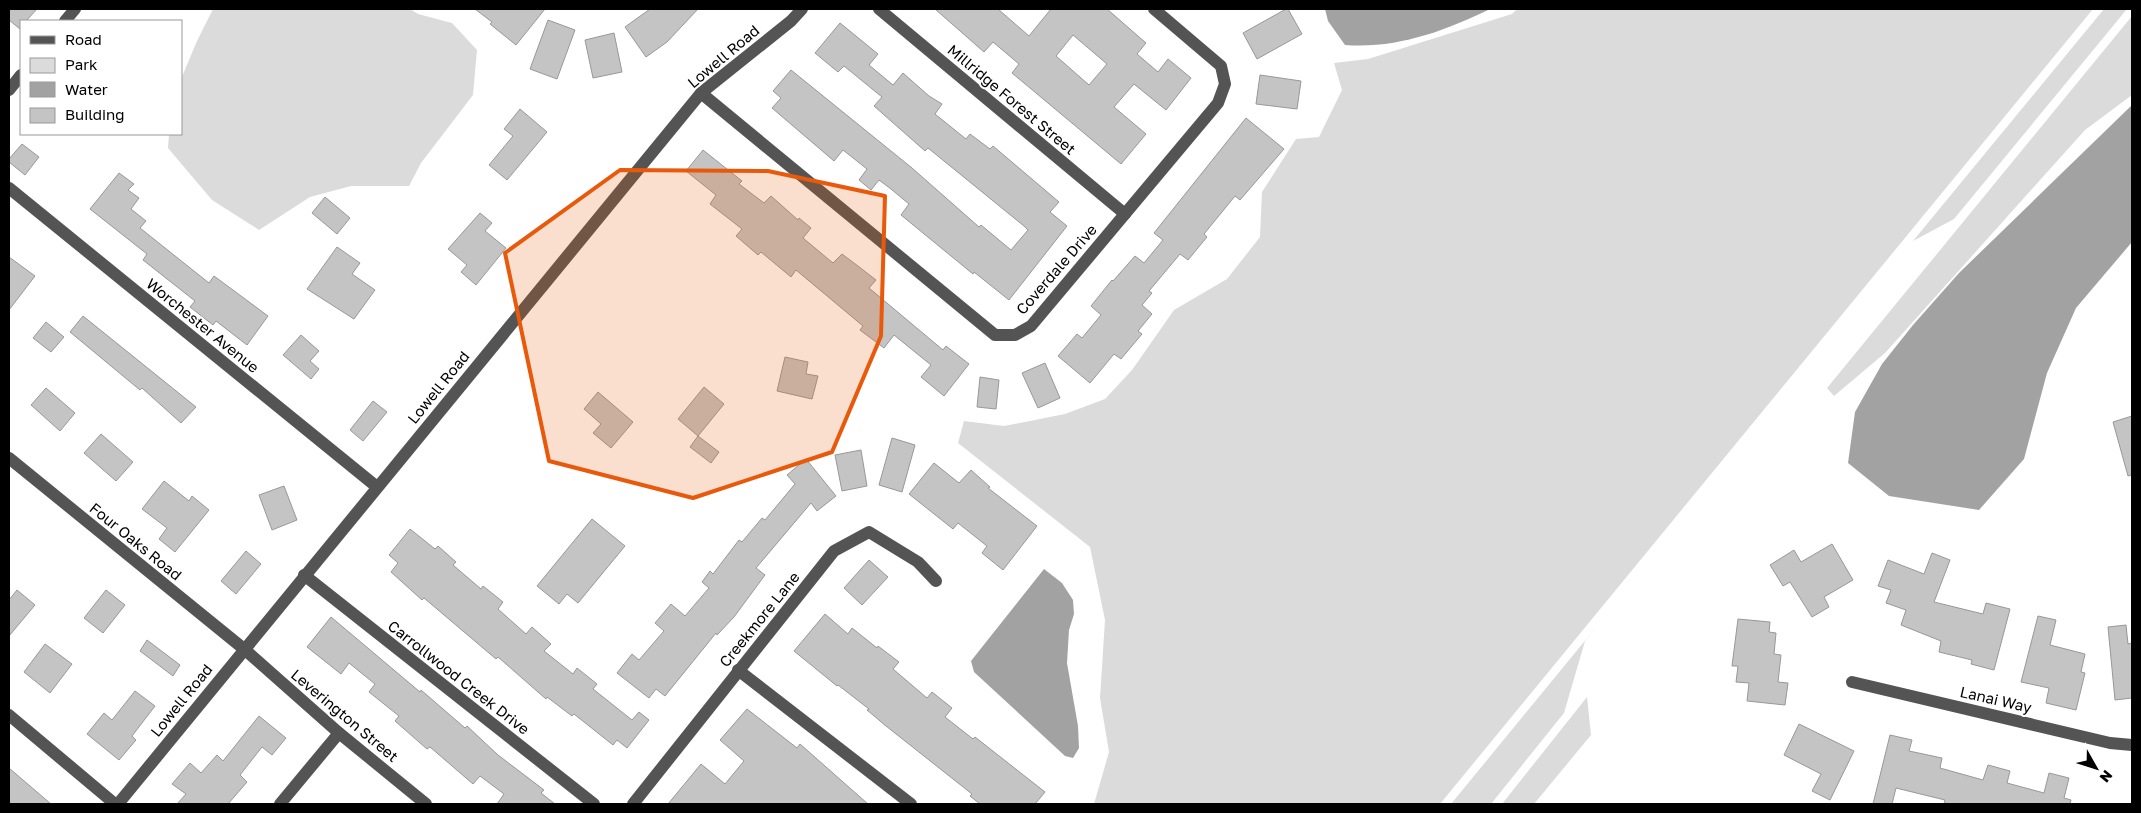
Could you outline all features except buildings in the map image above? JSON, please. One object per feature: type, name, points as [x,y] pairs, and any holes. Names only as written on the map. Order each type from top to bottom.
[{"type":"street","points":[[66,20],[75,9]]},
{"type":"street","name":"Lowell Road","points":[[117,804],[701,94],[791,21],[802,9]]},
{"type":"street","name":"Millridge Forest Street","points":[[879,9],[1125,214]]},
{"type":"street","name":"Coverdale Drive","points":[[701,94],[995,335],[1015,335],[1031,326],[1218,103],[1224,84],[1221,66],[1154,9]]},
{"type":"street","points":[[9,90],[20,76]]},
{"type":"street","name":"Worchester Avenue","points":[[9,188],[377,487]]},
{"type":"street","name":"Four Oaks Road","points":[[9,458],[244,649]]},
{"type":"street","name":"Creekmore Lane","points":[[633,804],[834,551],[869,532],[918,562],[936,581]]},
{"type":"street","name":"Carrollwood Creek Drive","points":[[304,575],[594,804]]},
{"type":"street","name":"Leverington Street","points":[[244,649],[339,733],[426,804]]},
{"type":"street","points":[[738,670],[911,804]]},
{"type":"street","name":"Lanai Way","points":[[1852,682],[2110,743],[2132,745]]},
{"type":"street","points":[[9,715],[117,804]]},
{"type":"street","points":[[280,804],[339,733]]},
{"type":"highlighted area","points":[[620,170],[768,171],[885,196],[881,336],[832,452],[693,498],[549,461],[505,253]]},
{"type":"green space","points":[[213,9],[410,9],[418,14],[452,23],[477,50],[473,95],[421,163],[409,186],[351,186],[310,197],[259,230],[212,200],[168,148],[169,135],[182,135],[182,77]]},
{"type":"green space","points":[[1517,9],[2093,9],[1440,804],[1094,804],[1109,752],[1100,698],[1105,620],[1090,547],[958,443],[964,421],[1004,426],[1065,414],[1105,399],[1132,370],[1174,310],[1227,279],[1260,237],[1262,192],[1296,139],[1319,137],[1342,90],[1334,63],[1368,59],[1512,14]]},
{"type":"green space","points":[[2104,9],[2127,9],[1954,219],[1913,241]]},
{"type":"green space","points":[[2132,16],[2132,95],[2085,130],[1885,353],[1834,396],[1827,388]]},
{"type":"green space","points":[[1597,626],[1585,641],[1564,713],[1491,804],[1451,804]]},
{"type":"green space","points":[[1587,697],[1591,735],[1534,804],[1502,804]]},
{"type":"water","points":[[1325,9],[1490,9],[1420,37],[1364,46],[1345,45],[1328,21]]},
{"type":"water","points":[[2132,105],[2132,242],[2076,308],[2047,373],[2024,459],[1979,510],[1889,496],[1848,463],[1855,412],[1882,364],[1913,325],[1959,273]]},
{"type":"water","points":[[1044,569],[1062,583],[1073,600],[1074,614],[1069,630],[1067,663],[1078,726],[1079,748],[1073,758],[1065,756],[974,672],[971,661]]}]
